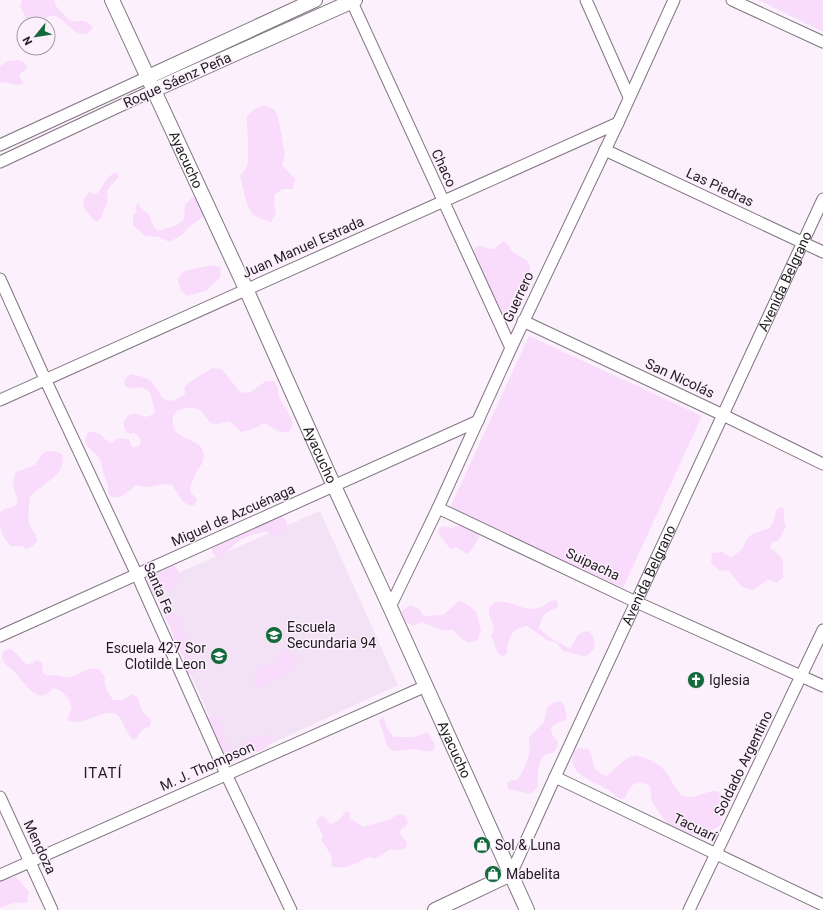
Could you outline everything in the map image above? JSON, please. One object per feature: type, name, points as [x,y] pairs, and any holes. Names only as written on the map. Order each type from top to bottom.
[{"type":"street","name":"Ayacucho","points":[[112,0],[246,289],[527,910]]},
{"type":"street","name":"Roque Sáenz Peña","points":[[0,145],[315,0]]},
{"type":"street","name":"Roque Sáenz Peña","points":[[0,162],[352,0]]},
{"type":"street","name":"Chaco","points":[[352,0],[511,348]]},
{"type":"street","points":[[586,0],[629,97]]},
{"type":"street","name":"Guerrero","points":[[390,607],[438,508],[523,321],[605,150],[674,0]]},
{"type":"street","points":[[732,0],[823,42]]},
{"type":"street","name":"Juan Manuel Estrada","points":[[0,400],[618,122]]},
{"type":"street","name":"Las Piedras","points":[[605,150],[823,252]]},
{"type":"street","name":"Avenida Belgrano","points":[[511,874],[823,199]]},
{"type":"street","name":"Santa Fe","points":[[0,279],[137,575],[226,774],[291,910]]},
{"type":"street","name":"San Nicolás","points":[[523,321],[723,415],[823,464]]},
{"type":"street","name":"Miguel de Azcuénaga","points":[[0,636],[478,421]]},
{"type":"street","name":"Suipacha","points":[[438,508],[636,602],[823,686]]},
{"type":"street","name":"Soldado Argentino","points":[[689,910],[823,630]]},
{"type":"street","name":"M. J. Thompson","points":[[0,875],[426,686]]},
{"type":"street","name":"Tacuarí","points":[[555,776],[823,905]]},
{"type":"street","name":"Mendoza","points":[[0,797],[52,910]]},
{"type":"street","points":[[435,910],[511,874]]},
{"type":"shaded area","points":[[22,0],[54,0],[56,6],[70,21],[84,21],[93,27],[88,32],[83,34],[78,33],[56,16],[25,16],[20,6]]},
{"type":"shaded area","points":[[759,0],[823,0],[823,32]]},
{"type":"shaded area","points":[[19,60],[25,63],[27,67],[27,69],[19,74],[23,83],[19,85],[3,82],[0,83],[0,66],[8,61]]},
{"type":"shaded area","points":[[264,105],[274,109],[278,117],[285,155],[282,165],[295,179],[293,189],[283,189],[275,194],[274,204],[276,214],[271,222],[258,218],[251,212],[240,176],[246,169],[248,158],[247,116],[255,109]]},
{"type":"shaded area","points":[[113,173],[117,174],[119,177],[108,190],[108,200],[99,221],[95,221],[86,211],[83,204],[84,200],[89,192],[94,194],[98,193],[106,180]]},
{"type":"shaded area","points":[[193,197],[198,198],[205,215],[189,227],[182,235],[169,242],[159,237],[145,236],[133,225],[133,215],[137,212],[135,207],[138,203],[143,211],[148,213],[154,227],[158,231],[177,225],[184,219],[185,204]]},
{"type":"shaded area","points":[[504,241],[514,253],[527,261],[530,265],[530,270],[526,279],[516,291],[508,312],[502,320],[473,252],[475,248],[480,245],[489,249],[494,249]]},
{"type":"shaded area","points":[[211,265],[221,267],[220,277],[206,291],[187,296],[180,289],[178,280],[183,272]]},
{"type":"shaded area","points":[[529,336],[702,416],[623,588],[450,508]]},
{"type":"shaded area","points":[[212,368],[222,369],[240,392],[249,393],[266,381],[274,381],[278,389],[280,399],[291,418],[292,426],[290,431],[280,432],[265,423],[251,430],[241,432],[230,421],[213,424],[208,421],[198,409],[187,408],[177,411],[173,416],[173,425],[176,431],[180,435],[198,444],[204,455],[202,464],[196,473],[190,490],[197,499],[196,504],[192,506],[183,502],[172,485],[166,484],[146,487],[136,485],[122,496],[114,498],[110,496],[101,461],[86,444],[86,436],[90,431],[100,434],[111,443],[119,438],[129,439],[132,447],[138,447],[140,444],[140,438],[134,433],[130,434],[127,432],[124,427],[124,421],[128,416],[135,413],[146,417],[154,414],[155,411],[150,392],[144,388],[128,388],[124,384],[125,379],[130,374],[143,377],[154,384],[163,399],[172,401],[185,394],[186,385]]},
{"type":"shaded area","points":[[48,451],[62,454],[63,461],[58,473],[30,497],[29,520],[37,540],[36,543],[26,549],[22,546],[11,546],[1,531],[0,513],[2,510],[17,505],[17,497],[13,483],[16,472],[35,465],[43,453]]},
{"type":"shaded area","points":[[780,507],[784,509],[784,521],[786,526],[779,540],[772,543],[770,548],[783,560],[784,577],[777,583],[768,580],[752,590],[742,587],[729,571],[719,570],[711,563],[712,553],[722,552],[731,557],[742,550],[746,540],[752,534],[770,528],[774,521],[776,511]]},
{"type":"shaded area","name":"Escuela Secundaria 94","points":[[320,511],[398,685],[230,763],[151,585]]},
{"type":"shaded area","points":[[279,515],[285,519],[287,524],[287,527],[282,535],[272,535],[267,532],[255,534],[234,545],[219,558],[212,553],[214,543]]},
{"type":"shaded area","points":[[463,524],[480,536],[471,551],[467,554],[456,547],[450,549],[438,533],[440,528],[443,526],[452,528]]},
{"type":"shaded area","points":[[172,564],[178,572],[178,582],[175,586],[156,597],[152,595],[145,582],[147,578],[156,570]]},
{"type":"shaded area","points":[[555,600],[558,602],[558,607],[545,614],[539,628],[550,638],[568,648],[572,647],[579,634],[589,631],[593,636],[595,644],[593,650],[588,655],[583,656],[563,651],[557,643],[547,640],[527,626],[521,627],[513,632],[509,639],[507,654],[502,656],[498,653],[491,635],[494,627],[489,615],[489,609],[493,604],[503,602],[532,609],[542,607]]},
{"type":"shaded area","points":[[459,601],[468,605],[476,612],[481,631],[477,640],[468,643],[453,630],[442,630],[422,622],[413,626],[405,621],[402,611],[410,605],[419,609],[424,616],[443,615]]},
{"type":"shaded area","points":[[173,613],[181,618],[182,628],[189,636],[191,641],[192,657],[200,663],[201,668],[193,675],[188,674],[184,665],[184,656],[174,639],[171,625],[165,618],[168,614]]},
{"type":"shaded area","points":[[5,650],[13,650],[26,664],[29,665],[37,660],[42,663],[43,673],[48,676],[54,675],[69,677],[87,670],[95,668],[99,669],[105,677],[105,686],[113,700],[122,700],[132,694],[138,698],[143,713],[151,720],[150,726],[141,731],[136,739],[132,739],[119,717],[113,713],[103,714],[76,722],[67,720],[72,707],[65,695],[53,688],[48,693],[43,695],[39,695],[30,690],[2,659],[2,654]]},
{"type":"shaded area","points":[[285,651],[294,654],[298,658],[297,668],[262,687],[257,688],[253,684],[254,674],[257,668],[272,662]]},
{"type":"shaded area","points":[[560,701],[564,704],[567,719],[556,724],[551,729],[552,734],[558,742],[557,747],[556,750],[546,754],[540,761],[538,786],[532,793],[527,794],[508,789],[507,783],[511,780],[517,780],[526,763],[529,751],[529,737],[544,722],[547,707]]},
{"type":"shaded area","points":[[215,715],[229,747],[234,749],[250,738],[269,733],[273,735],[273,741],[261,751],[246,751],[228,759],[223,756],[217,743],[217,739],[207,719],[210,716]]},
{"type":"shaded area","points":[[383,717],[388,730],[394,737],[414,737],[428,732],[435,745],[434,750],[430,752],[415,749],[395,751],[390,749],[387,745],[379,720]]},
{"type":"shaded area","points":[[578,748],[588,749],[591,754],[594,767],[607,776],[626,759],[635,755],[659,765],[667,774],[675,788],[684,796],[690,797],[717,791],[727,799],[722,807],[721,823],[718,827],[709,832],[689,835],[675,831],[667,823],[652,802],[650,786],[641,783],[634,784],[631,786],[625,798],[620,799],[607,789],[582,776],[574,766],[573,759],[574,751]]},
{"type":"shaded area","points":[[345,812],[350,812],[350,819],[364,827],[402,814],[408,823],[401,829],[400,834],[407,842],[406,847],[401,850],[391,849],[374,859],[369,857],[346,867],[341,868],[331,866],[332,856],[321,840],[323,835],[316,823],[318,818],[323,816],[330,824],[333,823],[339,820]]},
{"type":"shaded area","points":[[16,877],[29,892],[27,903],[13,903],[0,908],[0,880]]},
{"type":"place","name":"Escuela Secundaria 94","points":[[274,635]]},
{"type":"place","name":"Escuela 427 Sor Clotilde Leon","points":[[219,656]]},
{"type":"place","name":"Iglesia","points":[[696,680]]},
{"type":"place","name":"Sol & Luna","points":[[482,845]]},
{"type":"place","name":"Mabelita","points":[[493,874]]},
{"type":"district","name":"ITATÍ","points":[[103,773]]}]
